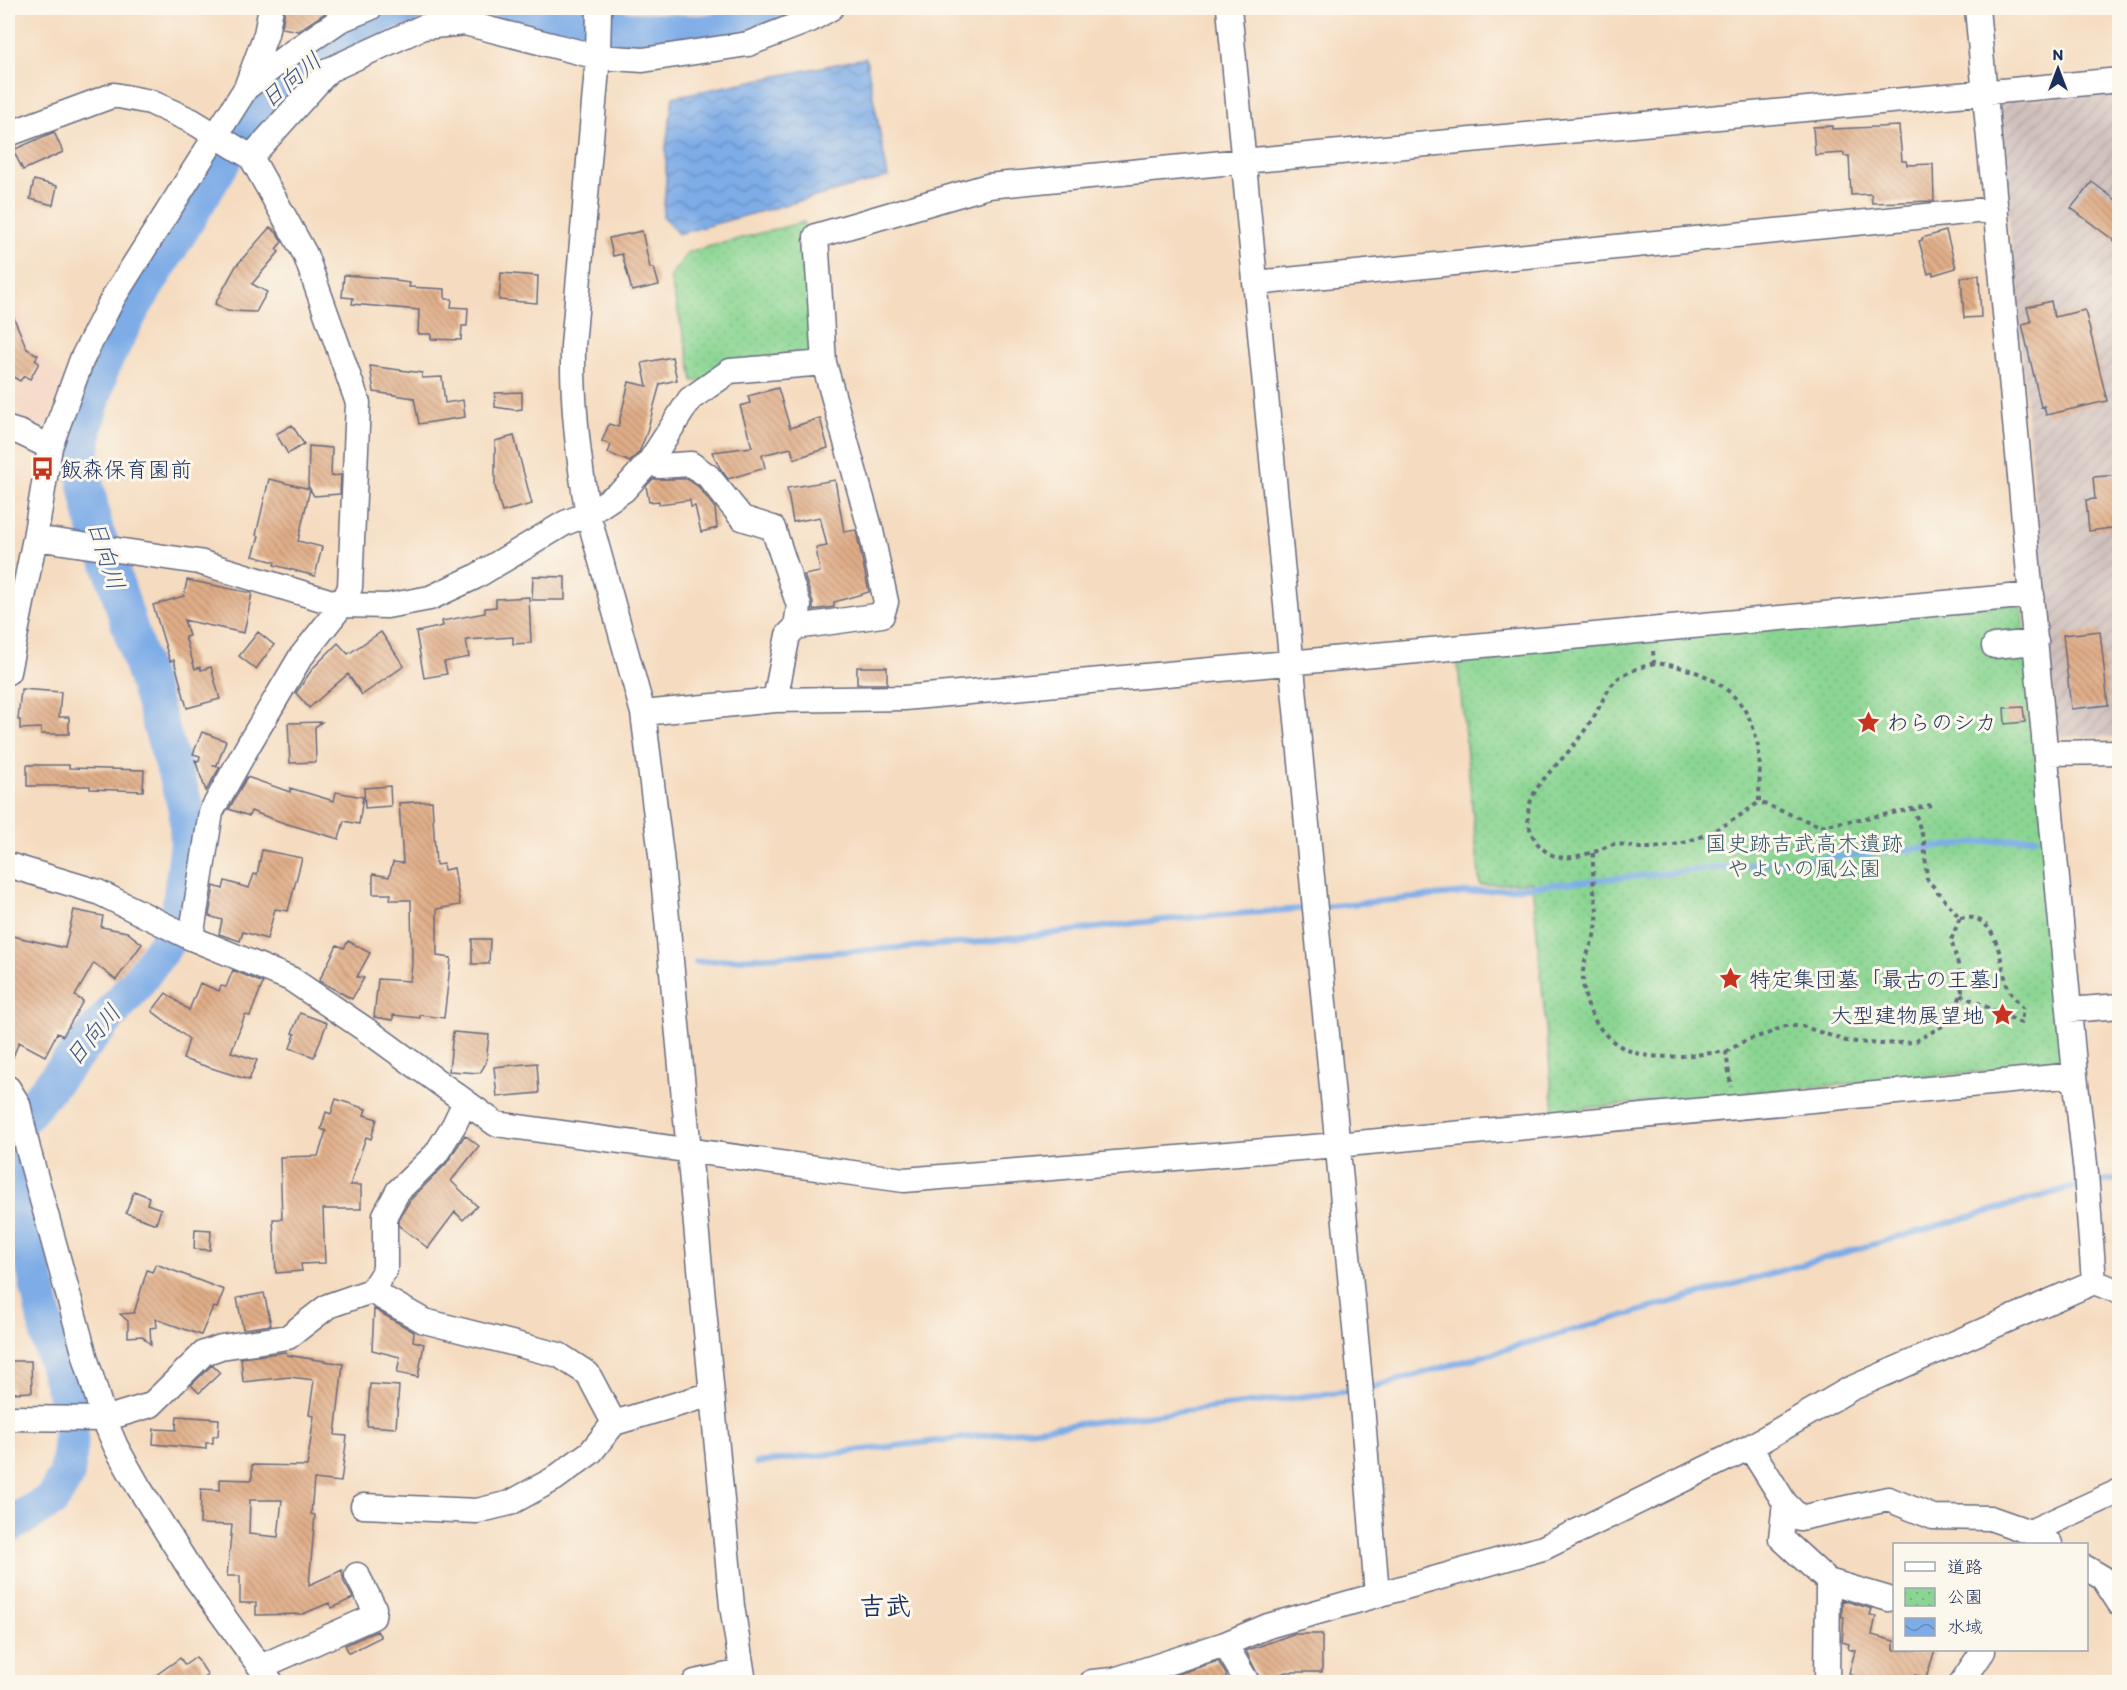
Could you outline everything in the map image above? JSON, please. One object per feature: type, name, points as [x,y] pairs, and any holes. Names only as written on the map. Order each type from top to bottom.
[{"type":"street","points":[[8,672],[35,538],[50,447],[82,359],[113,298],[246,88],[266,34],[271,8]]},
{"type":"street","points":[[246,88],[287,56],[340,20],[370,8]]},
{"type":"street","points":[[599,8],[598,48],[573,346],[572,391],[588,514],[643,713],[661,855],[732,1606],[743,1677],[695,1683]]},
{"type":"street","points":[[251,157],[329,70],[423,27],[465,23],[598,48],[643,60],[748,44],[810,20],[831,8]]},
{"type":"street","points":[[1229,8],[1360,1389],[1377,1595]]},
{"type":"street","points":[[1977,8],[2094,1282]]},
{"type":"street","points":[[796,627],[882,615],[886,602],[871,531],[824,363],[816,236],[988,186],[1243,160],[2120,80]]},
{"type":"street","points":[[8,136],[114,95],[150,102],[192,121],[251,157],[305,255],[358,404],[350,587],[342,605],[300,658],[211,812],[191,938]]},
{"type":"street","points":[[1255,283],[1996,209]]},
{"type":"street","points":[[35,538],[199,562],[342,605],[387,606],[430,598],[475,577],[565,523],[588,514],[624,490],[650,461],[690,399],[730,371],[824,363]]},
{"type":"street","points":[[8,429],[50,447]]},
{"type":"street","points":[[650,461],[659,466],[691,464],[708,476],[742,518],[772,528],[799,606],[796,627],[788,635],[775,700]]},
{"type":"street","points":[[643,713],[775,700],[904,698],[2031,595]]},
{"type":"street","points":[[1994,646],[2036,642]]},
{"type":"street","points":[[2046,753],[2120,752]]},
{"type":"street","points":[[8,865],[98,892],[191,938],[291,979],[375,1036],[496,1124],[904,1180],[1337,1145],[2075,1076]]},
{"type":"street","points":[[2069,1010],[2120,1006]]},
{"type":"street","points":[[12,1097],[28,1149],[94,1419],[116,1447],[144,1497],[195,1577],[265,1675],[373,1617],[374,1608],[357,1575]]},
{"type":"street","points":[[8,1418],[94,1419],[151,1405],[204,1353],[221,1347],[288,1337],[328,1306],[371,1291],[384,1270],[385,1215],[398,1191],[436,1154],[465,1102]]},
{"type":"street","points":[[1092,1683],[1114,1680],[1225,1644],[1268,1626],[1543,1548],[1750,1447],[1850,1389],[2094,1282],[2120,1292]]},
{"type":"street","points":[[371,1291],[424,1321],[559,1355],[588,1374],[614,1423]]},
{"type":"street","points":[[363,1506],[477,1511],[510,1503],[554,1479],[591,1452],[614,1423],[712,1394]]},
{"type":"street","points":[[1750,1447],[1785,1503],[1800,1518],[1888,1499],[1933,1517],[1990,1518],[2040,1538],[2120,1491]]},
{"type":"street","points":[[1785,1503],[1781,1538],[1828,1581],[1889,1599]]},
{"type":"street","points":[[2088,1569],[2103,1578],[2120,1604]]},
{"type":"street","points":[[1827,1683],[1828,1581]]},
{"type":"street","points":[[1225,1644],[1247,1683]]},
{"type":"street","points":[[1962,1683],[1983,1651]]},
{"type":"path","points":[[1653,630],[1654,663]]},
{"type":"path","points":[[1654,663],[1679,666],[1699,672],[1739,700],[1751,720],[1758,747],[1759,802],[1733,821],[1690,842],[1665,847],[1641,848],[1615,844],[1593,853],[1559,857],[1543,851],[1530,831],[1527,819],[1538,784],[1575,744],[1608,690],[1620,677],[1654,663]]},
{"type":"path","points":[[1759,802],[1820,826],[1931,805]]},
{"type":"path","points":[[1914,809],[1924,841],[1927,879],[1960,918]]},
{"type":"path","points":[[1593,853],[1594,890],[1598,912],[1597,924],[1582,972],[1585,1002],[1593,1020],[1602,1032],[1616,1043],[1646,1056],[1726,1052],[1746,1040],[1785,1026],[1802,1026],[1846,1041],[1880,1044],[1914,1042],[1951,1021],[1961,995],[1958,964],[1951,940],[1960,918]]},
{"type":"path","points":[[1960,918],[1967,916],[1979,920],[1990,930],[1999,945],[2007,987],[2023,1008],[2020,1023],[1961,995]]},
{"type":"path","points":[[1726,1052],[1731,1079],[1731,1108]]},
{"type":"shaded area","points":[[2119,92],[2119,737],[2057,736],[1998,102]]},
{"type":"shaded area","points":[[11,267],[20,289],[22,328],[37,352],[65,377],[45,432],[8,418],[8,268]]},
{"type":"green space","points":[[804,222],[805,259],[815,344],[808,357],[693,381],[670,277],[688,252]]},
{"type":"green space","name":"国史跡吉武高木遺跡 やよいの風公園","points":[[2015,603],[2023,611],[2063,1053],[2053,1065],[1554,1111],[1532,882],[1480,885],[1457,656]]},
{"type":"water","points":[[866,58],[888,177],[678,234],[663,216],[666,147],[673,97]]},
{"type":"building","points":[[285,8],[333,8],[298,31],[282,28]]},
{"type":"building","points":[[1832,126],[1832,129],[1899,126],[1902,161],[1906,161],[1907,165],[1933,164],[1934,201],[1872,203],[1871,194],[1851,195],[1849,156],[1844,156],[1844,153],[1815,155],[1813,127]]},
{"type":"building","points":[[54,132],[63,152],[23,170],[13,150]]},
{"type":"building","points":[[34,180],[57,186],[53,205],[30,199]]},
{"type":"building","points":[[2092,182],[2120,203],[2120,245],[2071,208]]},
{"type":"building","points":[[270,227],[282,242],[276,249],[279,252],[252,284],[267,292],[256,312],[228,311],[215,304],[236,266]]},
{"type":"building","points":[[642,231],[650,268],[654,268],[659,285],[632,291],[622,254],[613,256],[609,238]]},
{"type":"building","points":[[1946,231],[1956,268],[1933,275],[1933,272],[1928,274],[1919,241]]},
{"type":"building","points":[[501,273],[538,276],[537,303],[499,300]]},
{"type":"building","points":[[344,275],[396,279],[396,281],[410,283],[409,287],[445,289],[445,299],[452,299],[451,307],[468,308],[467,326],[462,326],[461,340],[431,339],[431,334],[418,334],[419,310],[352,304],[353,298],[342,297]]},
{"type":"building","points":[[1979,275],[1981,317],[1964,318],[1961,277]]},
{"type":"building","points":[[2051,301],[2054,317],[2085,310],[2107,401],[2046,415],[2044,406],[2041,407],[2022,324],[2031,322],[2027,307]]},
{"type":"building","points":[[8,304],[27,349],[38,355],[35,360],[39,363],[30,379],[24,376],[20,381],[8,374]]},
{"type":"building","points":[[672,357],[677,380],[660,384],[639,452],[630,462],[608,453],[611,445],[602,441],[609,424],[618,427],[629,382],[647,386],[642,363]]},
{"type":"building","points":[[370,366],[422,373],[422,378],[442,377],[445,403],[463,400],[465,417],[419,424],[414,398],[374,392]]},
{"type":"building","points":[[778,388],[790,428],[820,418],[828,448],[794,459],[791,448],[762,455],[765,468],[728,479],[712,452],[752,447],[740,406],[750,403],[748,396]]},
{"type":"building","points":[[522,392],[522,409],[495,407],[495,393]]},
{"type":"building","points":[[292,425],[304,444],[288,454],[276,434]]},
{"type":"building","points":[[514,436],[532,504],[502,512],[495,486],[495,441]]},
{"type":"building","points":[[309,446],[332,448],[331,476],[341,475],[340,494],[314,496],[308,486]]},
{"type":"building","points":[[2120,475],[2120,527],[2089,531],[2086,500],[2095,499],[2093,477]]},
{"type":"building","points":[[269,479],[310,489],[298,541],[322,547],[315,576],[274,565],[275,562],[253,556],[259,536],[256,535]]},
{"type":"building","points":[[653,479],[687,479],[698,486],[715,508],[717,528],[701,532],[695,506],[691,507],[690,500],[659,504],[659,501],[649,502],[646,486]]},
{"type":"building","points":[[835,480],[844,532],[856,530],[869,592],[834,602],[834,607],[813,610],[813,602],[804,575],[820,572],[816,548],[827,546],[820,517],[793,522],[787,488]]},
{"type":"building","points":[[533,576],[565,577],[565,600],[532,600]]},
{"type":"building","points":[[187,580],[252,593],[244,633],[184,620],[189,636],[185,637],[195,669],[211,667],[220,699],[187,708],[174,660],[170,661],[153,605],[184,596]]},
{"type":"building","points":[[529,597],[531,643],[513,644],[513,637],[466,640],[469,657],[444,662],[447,674],[424,678],[416,632],[443,626],[442,621],[485,613],[485,608],[496,607],[496,599]]},
{"type":"building","points":[[2100,631],[2108,705],[2071,709],[2063,635]]},
{"type":"building","points":[[258,632],[274,645],[256,669],[239,656]]},
{"type":"building","points":[[381,632],[404,666],[362,695],[348,674],[309,708],[296,693],[313,668],[338,643],[348,654]]},
{"type":"building","points":[[857,667],[887,667],[887,684],[857,684]]},
{"type":"building","points":[[21,689],[61,692],[59,717],[69,717],[69,734],[41,734],[41,728],[20,729],[20,720],[18,720]]},
{"type":"building","points":[[2023,707],[2025,722],[2005,724],[2004,708]]},
{"type":"building","points":[[322,722],[315,727],[316,762],[290,763],[288,723]]},
{"type":"building","points":[[202,732],[226,741],[217,765],[212,765],[220,767],[206,791],[195,760],[199,761],[200,756],[193,754]]},
{"type":"building","points":[[27,765],[144,770],[143,791],[90,789],[90,786],[27,786]]},
{"type":"building","points":[[247,777],[290,792],[290,788],[334,801],[336,792],[363,797],[359,824],[344,821],[339,839],[251,811],[249,816],[229,809]]},
{"type":"building","points":[[390,786],[391,806],[365,808],[364,788]]},
{"type":"building","points":[[432,801],[436,865],[443,864],[444,870],[454,868],[460,905],[437,909],[437,956],[451,958],[444,1018],[393,1015],[393,1020],[374,1017],[378,979],[410,981],[412,965],[411,900],[390,900],[391,894],[373,894],[373,874],[389,877],[393,862],[403,863],[399,803]]},
{"type":"building","points":[[262,850],[302,858],[288,911],[275,909],[267,939],[243,932],[240,941],[219,934],[222,920],[209,916],[214,886],[223,889],[225,881],[249,888],[254,874],[257,875]]},
{"type":"building","points":[[74,910],[103,916],[101,927],[127,932],[142,944],[116,980],[94,963],[75,996],[83,1001],[63,1036],[57,1033],[45,1056],[19,1042],[8,1069],[8,935],[65,948]]},
{"type":"building","points":[[472,939],[490,939],[489,964],[472,964]]},
{"type":"building","points":[[348,941],[370,953],[357,977],[364,978],[352,999],[319,981],[337,945],[344,948]]},
{"type":"building","points":[[233,970],[263,983],[250,1016],[245,1015],[231,1052],[257,1060],[249,1080],[183,1059],[189,1039],[152,1011],[166,993],[189,1010],[200,983],[219,991],[221,986],[226,987]]},
{"type":"building","points":[[300,1013],[327,1023],[314,1057],[290,1048],[295,1034],[292,1033]]},
{"type":"building","points":[[453,1032],[489,1035],[486,1063],[480,1073],[449,1071]]},
{"type":"building","points":[[537,1063],[539,1093],[497,1097],[494,1067]]},
{"type":"building","points":[[336,1099],[366,1109],[364,1115],[377,1119],[371,1139],[366,1137],[350,1185],[361,1185],[361,1209],[323,1209],[325,1263],[301,1264],[302,1271],[276,1273],[273,1219],[282,1219],[280,1157],[318,1156],[326,1131],[321,1129],[326,1112],[331,1114]]},
{"type":"building","points":[[465,1135],[479,1146],[451,1181],[477,1206],[463,1220],[455,1212],[428,1248],[399,1226],[399,1219],[410,1200],[446,1164]]},
{"type":"building","points":[[134,1191],[149,1197],[147,1204],[161,1209],[156,1224],[126,1213]]},
{"type":"building","points":[[195,1229],[211,1230],[210,1250],[194,1249]]},
{"type":"building","points":[[156,1264],[224,1290],[217,1308],[213,1307],[201,1335],[156,1319],[157,1327],[150,1328],[151,1345],[142,1336],[128,1337],[128,1321],[120,1314],[134,1313],[147,1270],[152,1272]]},
{"type":"building","points":[[264,1293],[271,1325],[243,1329],[237,1298]]},
{"type":"building","points":[[374,1309],[414,1332],[413,1341],[424,1344],[418,1377],[397,1373],[400,1357],[372,1350]]},
{"type":"building","points":[[286,1352],[287,1355],[343,1364],[335,1435],[347,1436],[341,1482],[314,1479],[311,1514],[315,1515],[309,1585],[342,1570],[344,1582],[353,1598],[332,1608],[329,1603],[303,1614],[256,1615],[256,1603],[240,1603],[240,1576],[227,1576],[232,1525],[200,1524],[201,1489],[220,1490],[220,1479],[252,1480],[252,1465],[307,1466],[314,1416],[309,1415],[314,1380],[290,1377],[243,1382],[241,1358]],"holes":[[[250,1500],[282,1500],[278,1537],[249,1534]]]},
{"type":"building","points":[[8,1361],[31,1361],[32,1392],[12,1393],[12,1387],[8,1387]]},
{"type":"building","points":[[212,1365],[220,1373],[199,1393],[191,1385]]},
{"type":"building","points":[[370,1384],[399,1386],[396,1428],[367,1426]]},
{"type":"building","points":[[177,1416],[219,1419],[218,1436],[213,1436],[213,1443],[206,1443],[206,1449],[153,1444],[154,1429],[176,1430]]},
{"type":"building","points":[[1842,1600],[1872,1609],[1870,1615],[1876,1616],[1872,1635],[1893,1641],[1893,1651],[1935,1651],[1926,1678],[1915,1675],[1914,1683],[1851,1683],[1853,1674],[1849,1673],[1855,1651],[1848,1649],[1849,1644],[1842,1642],[1844,1617],[1842,1617]]},
{"type":"building","points":[[377,1631],[381,1637],[349,1653],[345,1645]]},
{"type":"building","points":[[1293,1634],[1322,1634],[1322,1672],[1286,1672],[1261,1681],[1246,1651]]},
{"type":"building","points":[[196,1657],[208,1675],[199,1683],[145,1683],[180,1658],[185,1665]]},
{"type":"building","points":[[1218,1661],[1226,1674],[1227,1683],[1164,1683],[1163,1679]]},
{"type":"waterway","name":"日向川","points":[[8,1163],[14,1128],[137,983],[166,943],[178,918],[188,843],[186,808],[111,567],[96,532],[81,462],[85,426],[102,366],[131,311],[257,106],[309,61],[352,30],[390,12],[407,8]]},
{"type":"waterway","name":"日向川","points":[[509,8],[570,17],[630,30],[701,33],[744,26],[783,8]]},
{"type":"waterway","points":[[1321,907],[2036,837]]},
{"type":"waterway","points":[[696,962],[982,942],[1161,920],[1311,908]]},
{"type":"waterway","name":"日向川","points":[[8,1166],[29,1244],[50,1344],[68,1402],[71,1438],[67,1474],[52,1500],[8,1526]]},
{"type":"waterway","points":[[2091,1183],[2120,1179]]},
{"type":"waterway","points":[[1367,1389],[2081,1185]]},
{"type":"waterway","points":[[756,1463],[1357,1390]]},
{"type":"place","name":"飯森保育園前","points":[[42,469]]},
{"type":"place","name":"わらのシカ","points":[[1869,722]]},
{"type":"place","name":"特定集団墓「最古の王墓」","points":[[1731,979]]},
{"type":"place","name":"大型建物展望地","points":[[2002,1015]]},
{"type":"district","name":"吉武","points":[[885,1606]]}]
